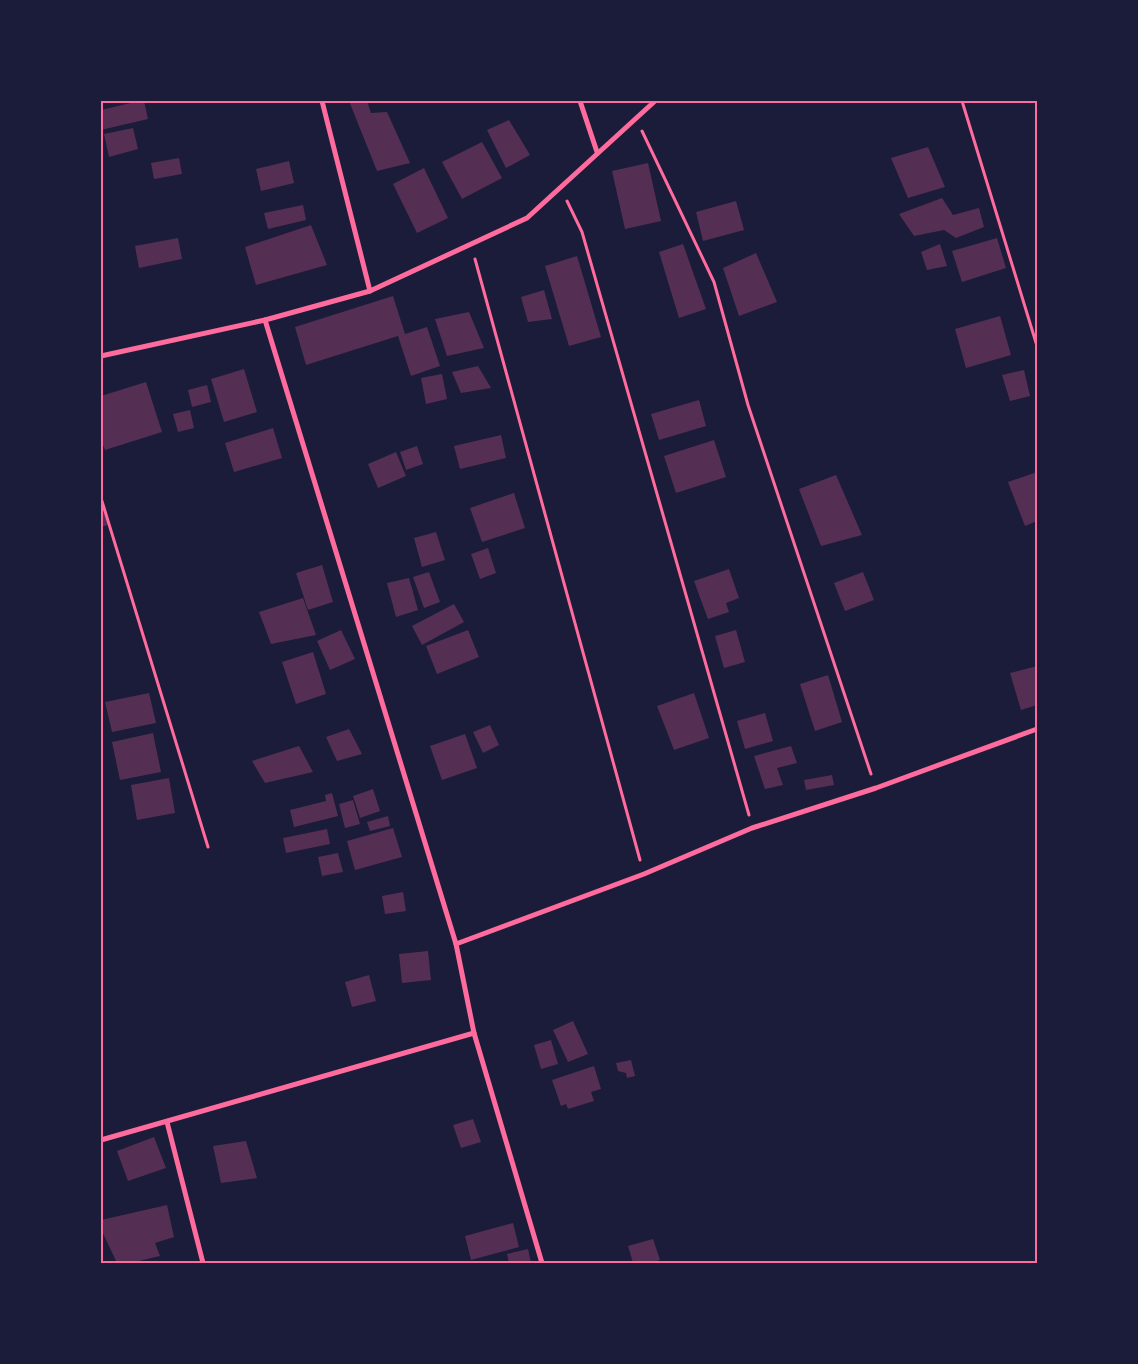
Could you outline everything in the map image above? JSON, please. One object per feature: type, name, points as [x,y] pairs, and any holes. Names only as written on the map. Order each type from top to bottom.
[{"type":"street","points":[[322,101],[370,291]]},
{"type":"street","points":[[580,101],[597,152]]},
{"type":"street","points":[[101,356],[265,320],[370,291],[527,218],[635,117],[655,101]]},
{"type":"street","points":[[265,320],[456,944],[474,1033],[542,1263]]},
{"type":"street","points":[[456,944],[644,874],[752,828],[876,788],[1037,729]]},
{"type":"street","points":[[101,1140],[474,1033]]},
{"type":"street","points":[[167,1122],[203,1263]]},
{"type":"path","points":[[962,101],[1037,346]]},
{"type":"path","points":[[635,117],[714,282],[748,405],[876,788]]},
{"type":"path","points":[[560,187],[582,232],[752,828]]},
{"type":"path","points":[[471,244],[644,874]]},
{"type":"path","points":[[101,498],[208,847]]},
{"type":"building","points":[[144,101],[148,119],[101,130],[101,110]]},
{"type":"building","points":[[349,101],[367,101],[371,113],[387,112],[410,163],[377,171]]},
{"type":"building","points":[[509,120],[530,155],[506,168],[487,130]]},
{"type":"building","points":[[133,128],[138,149],[109,157],[104,134]]},
{"type":"building","points":[[482,142],[502,178],[462,199],[442,162]]},
{"type":"building","points":[[928,147],[945,187],[908,198],[891,158]]},
{"type":"building","points":[[179,158],[182,174],[154,179],[151,163]]},
{"type":"building","points":[[289,161],[294,183],[261,191],[256,169]]},
{"type":"building","points":[[648,163],[661,221],[625,229],[612,171]]},
{"type":"building","points":[[424,168],[448,218],[417,233],[393,184]]},
{"type":"building","points":[[942,198],[953,215],[979,208],[984,227],[956,238],[944,230],[914,236],[899,214]]},
{"type":"building","points":[[736,201],[744,230],[703,241],[696,212]]},
{"type":"building","points":[[303,205],[306,220],[268,229],[264,213]]},
{"type":"building","points":[[311,225],[327,265],[256,285],[245,247]]},
{"type":"building","points":[[178,238],[182,259],[139,268],[135,246]]},
{"type":"building","points":[[997,238],[1006,268],[962,282],[952,251]]},
{"type":"building","points":[[683,244],[706,309],[679,318],[659,252]]},
{"type":"building","points":[[940,244],[947,266],[927,270],[921,252]]},
{"type":"building","points":[[756,253],[777,302],[739,316],[723,268]]},
{"type":"building","points":[[577,256],[601,337],[569,346],[545,266]]},
{"type":"building","points":[[544,290],[552,319],[528,322],[521,297]]},
{"type":"building","points":[[393,296],[405,334],[427,327],[440,366],[411,376],[398,336],[306,365],[295,327]]},
{"type":"building","points":[[469,312],[484,348],[447,356],[435,319]]},
{"type":"building","points":[[1000,316],[1011,355],[966,368],[955,329]]},
{"type":"building","points":[[478,366],[491,388],[461,393],[452,372]]},
{"type":"building","points":[[244,369],[257,412],[224,422],[211,379]]},
{"type":"building","points":[[1024,370],[1030,396],[1010,401],[1002,375]]},
{"type":"building","points":[[442,374],[447,399],[426,404],[421,378]]},
{"type":"building","points":[[146,382],[162,432],[105,450],[101,440],[101,396]]},
{"type":"building","points":[[207,385],[211,402],[192,407],[188,390]]},
{"type":"building","points":[[699,400],[706,426],[659,440],[651,414]]},
{"type":"building","points":[[190,410],[194,428],[178,432],[173,414]]},
{"type":"building","points":[[273,428],[282,458],[234,472],[225,443]]},
{"type":"building","points":[[501,435],[506,458],[460,469],[454,446]]},
{"type":"building","points":[[714,440],[726,477],[676,493],[664,456]]},
{"type":"building","points":[[417,446],[423,464],[406,470],[400,452]]},
{"type":"building","points":[[396,452],[406,476],[378,488],[368,464]]},
{"type":"building","points":[[1037,472],[1037,521],[1025,526],[1008,482]]},
{"type":"building","points":[[836,475],[862,535],[821,546],[799,489]]},
{"type":"building","points":[[514,493],[525,528],[482,542],[470,508]]},
{"type":"building","points":[[101,506],[108,525],[101,527]]},
{"type":"building","points":[[436,532],[445,560],[422,567],[414,538]]},
{"type":"building","points":[[488,548],[496,573],[480,579],[471,554]]},
{"type":"building","points":[[322,565],[333,602],[308,610],[296,573]]},
{"type":"building","points":[[729,569],[739,598],[726,603],[729,612],[708,619],[694,581]]},
{"type":"building","points":[[429,572],[440,602],[424,608],[413,577]]},
{"type":"building","points":[[863,572],[874,600],[845,611],[834,583]]},
{"type":"building","points":[[409,578],[418,610],[396,617],[387,583]]},
{"type":"building","points":[[303,598],[316,635],[271,644],[259,612]]},
{"type":"building","points":[[454,604],[464,622],[422,645],[412,626]]},
{"type":"building","points":[[341,630],[355,659],[330,670],[317,641]]},
{"type":"building","points":[[468,630],[479,657],[437,674],[426,646]]},
{"type":"building","points":[[736,630],[745,662],[724,668],[715,636]]},
{"type":"building","points":[[313,652],[326,694],[296,704],[282,662]]},
{"type":"building","points":[[1037,666],[1037,705],[1021,710],[1010,673]]},
{"type":"building","points":[[828,675],[842,722],[815,731],[800,684]]},
{"type":"building","points":[[149,693],[156,723],[112,732],[105,702]]},
{"type":"building","points":[[694,693],[709,738],[674,750],[657,706]]},
{"type":"building","points":[[765,713],[773,741],[745,749],[737,721]]},
{"type":"building","points":[[490,725],[499,745],[483,753],[473,732]]},
{"type":"building","points":[[349,729],[362,754],[337,761],[326,737]]},
{"type":"building","points":[[153,733],[161,772],[120,780],[112,742]]},
{"type":"building","points":[[465,734],[477,768],[442,780],[430,746]]},
{"type":"building","points":[[299,746],[313,772],[265,783],[252,761]]},
{"type":"building","points":[[791,746],[797,763],[777,768],[783,785],[765,789],[754,756]]},
{"type":"building","points":[[832,775],[834,785],[806,790],[804,780]]},
{"type":"building","points":[[169,778],[175,813],[137,820],[131,785]]},
{"type":"building","points":[[373,789],[380,811],[360,818],[353,796]]},
{"type":"building","points":[[332,793],[338,816],[294,827],[290,810],[326,801],[325,795]]},
{"type":"building","points":[[353,800],[360,824],[345,828],[339,804]]},
{"type":"building","points":[[388,816],[390,826],[370,831],[367,822]]},
{"type":"building","points":[[393,828],[402,857],[355,870],[347,841]]},
{"type":"building","points":[[327,829],[330,844],[286,853],[283,838]]},
{"type":"building","points":[[338,853],[343,872],[322,876],[318,857]]},
{"type":"building","points":[[403,892],[406,911],[385,914],[382,896]]},
{"type":"building","points":[[428,951],[431,980],[402,983],[399,954]]},
{"type":"building","points":[[369,975],[376,1001],[352,1007],[345,982]]},
{"type":"building","points":[[573,1021],[588,1054],[568,1062],[553,1030]]},
{"type":"building","points":[[551,1040],[558,1064],[541,1069],[534,1045]]},
{"type":"building","points":[[631,1060],[635,1076],[627,1078],[626,1073],[618,1071],[616,1063]]},
{"type":"building","points":[[594,1066],[601,1089],[591,1092],[594,1101],[568,1109],[566,1104],[561,1106],[552,1080]]},
{"type":"building","points":[[473,1119],[481,1142],[461,1148],[453,1125]]},
{"type":"building","points":[[154,1137],[166,1168],[128,1181],[117,1151]]},
{"type":"building","points":[[246,1141],[257,1178],[221,1183],[213,1146]]},
{"type":"building","points":[[167,1205],[174,1237],[155,1243],[160,1256],[130,1263],[117,1263],[101,1229],[101,1220]]},
{"type":"building","points":[[513,1223],[519,1247],[471,1260],[465,1236]]},
{"type":"building","points":[[653,1239],[660,1260],[650,1263],[633,1263],[628,1246]]},
{"type":"building","points":[[528,1249],[531,1263],[509,1263],[507,1254]]}]
